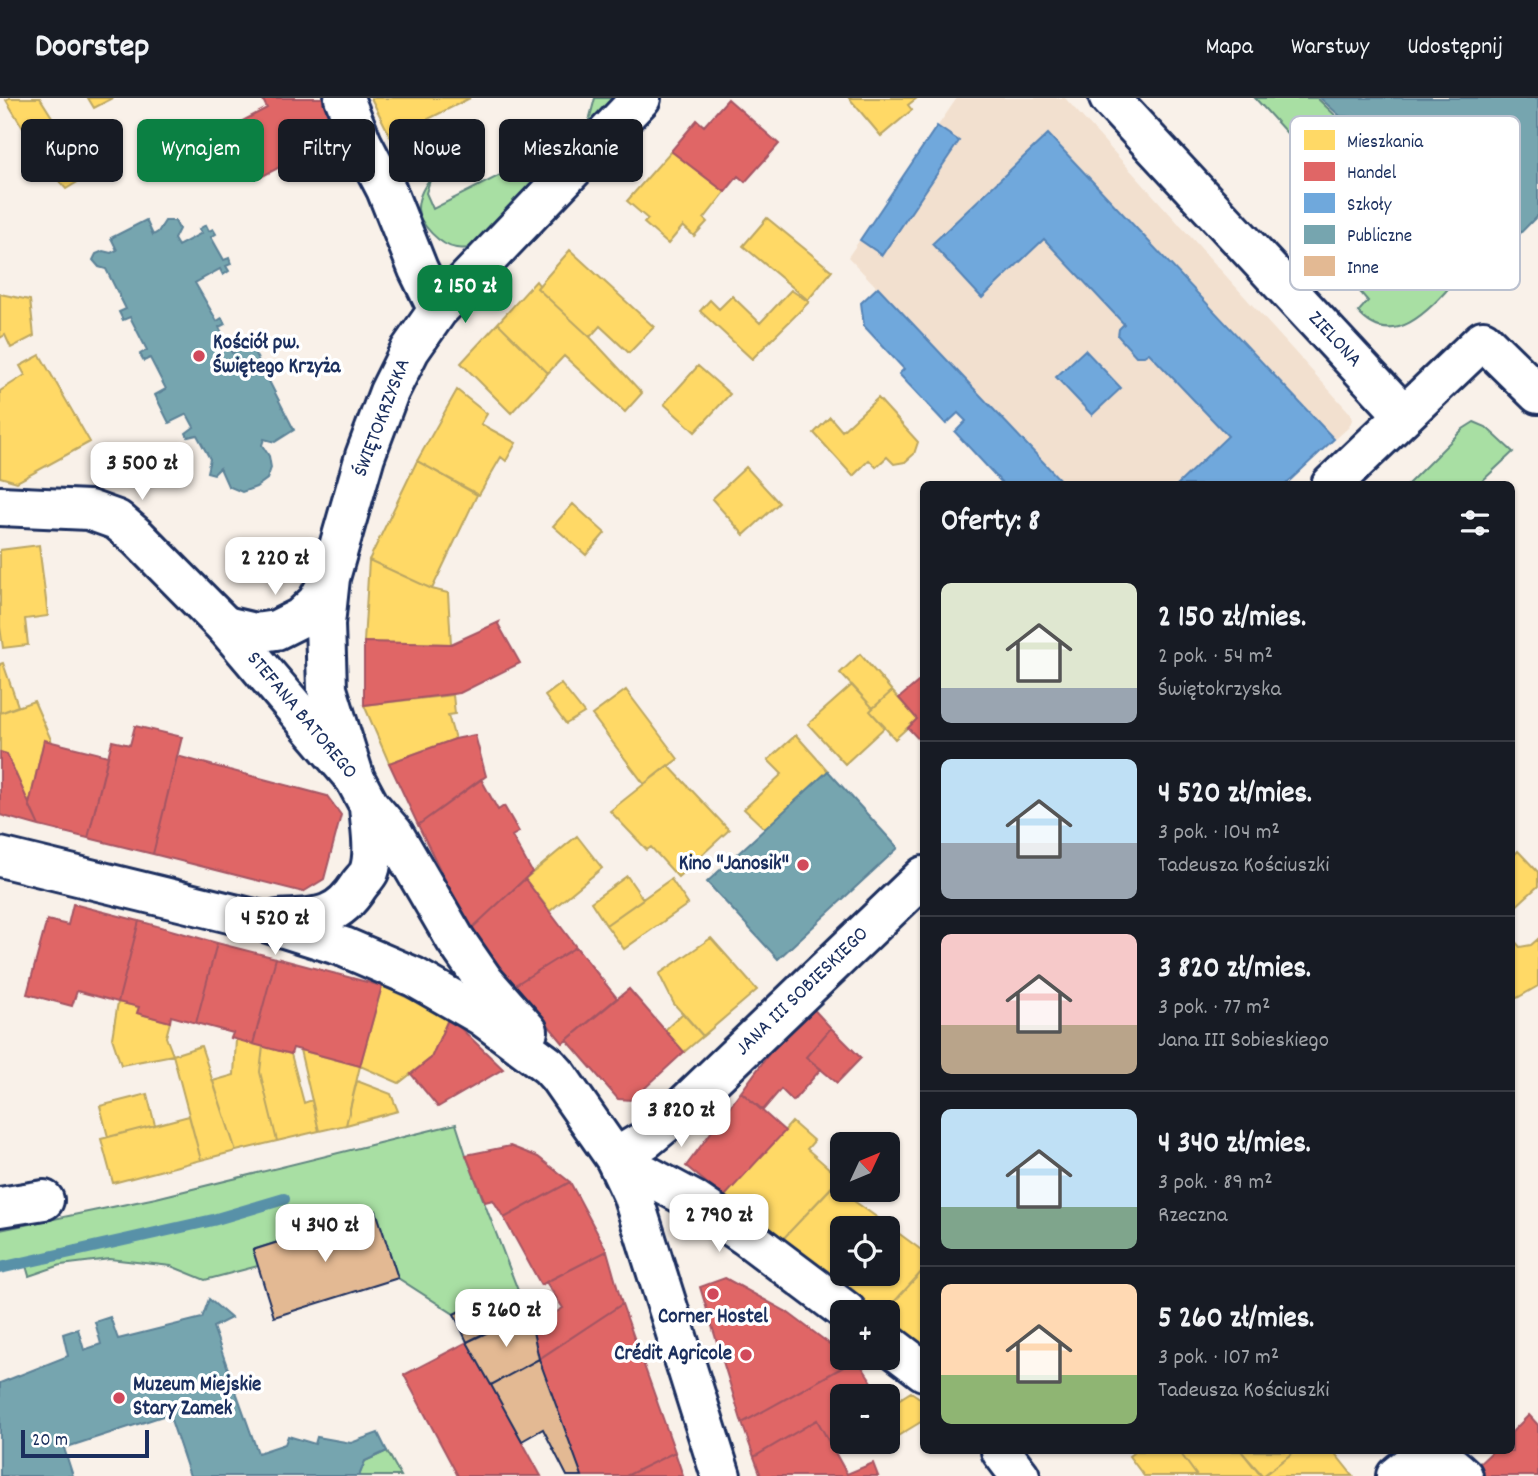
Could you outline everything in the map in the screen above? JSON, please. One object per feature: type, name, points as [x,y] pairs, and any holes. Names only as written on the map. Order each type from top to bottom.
[{"type":"street","points":[[344,98],[438,310]]},
{"type":"street","name":"ŚWIĘTOKRZYSKA","points":[[362,792],[327,689],[325,624],[330,578],[365,456],[389,393],[410,350],[438,310],[641,98]]},
{"type":"street","name":"ZIELONA","points":[[1110,98],[1404,415]]},
{"type":"street","points":[[1335,481],[1483,340],[1538,394]]},
{"type":"street","name":"STEFANA BATOREGO","points":[[0,506],[89,510],[106,514],[138,538],[225,626],[394,834],[455,939],[484,981],[533,1038],[549,1066]]},
{"type":"street","points":[[225,626],[255,634],[276,630],[300,618],[317,602],[330,578]]},
{"type":"street","points":[[262,921],[314,918],[339,909],[353,895],[369,872],[372,844],[362,792]]},
{"type":"street","points":[[0,857],[262,921],[344,947],[414,977],[481,1016],[549,1066],[615,1158],[632,1194],[721,1476]]},
{"type":"street","name":"JANA III SOBIESKIEGO","points":[[615,1158],[645,1140],[706,1086],[920,880]]},
{"type":"street","points":[[615,1158],[693,1200],[746,1236],[830,1300]]},
{"type":"street","points":[[0,1207],[44,1200]]},
{"type":"street","points":[[900,1353],[920,1368]]},
{"type":"street","points":[[1003,1454],[1020,1476]]},
{"type":"street","points":[[1396,1476],[1415,1460],[1427,1455],[1438,1458],[1463,1476]]},
{"type":"shaded area","points":[[957,98],[1065,98],[1350,413],[1352,420],[1349,427],[1289,481],[1061,481],[848,257]]},
{"type":"green space","points":[[595,98],[614,98],[614,106],[601,119],[589,119]]},
{"type":"green space","points":[[1255,98],[1317,98],[1336,116],[1290,116],[1290,136]]},
{"type":"green space","points":[[499,176],[499,182],[539,182],[473,248],[458,248],[444,243],[422,221],[418,204],[428,182],[426,193],[433,209]]},
{"type":"green space","points":[[1358,290],[1446,290],[1418,318],[1403,326],[1388,328],[1373,324],[1358,312],[1368,301]]},
{"type":"green space","points":[[1474,422],[1486,427],[1513,452],[1482,481],[1411,481],[1463,429]]},
{"type":"green space","points":[[456,1124],[527,1314],[505,1323],[495,1293],[454,1314],[398,1278],[376,1211],[253,1250],[258,1266],[205,1280],[171,1266],[110,1259],[61,1265],[29,1276],[25,1262],[0,1268],[0,1230],[156,1198]]},
{"type":"green space","points":[[387,1451],[401,1476],[359,1476],[365,1461]]},
{"type":"building: Mieszkania","points":[[40,98],[53,119],[21,119],[21,125],[6,100]]},
{"type":"building: Mieszkania","points":[[88,98],[113,98],[94,108]]},
{"type":"building: Mieszkania","points":[[371,98],[470,98],[429,119],[389,119],[389,134]]},
{"type":"building: Mieszkania","points":[[849,98],[917,98],[908,105],[912,110],[881,136]]},
{"type":"building: Mieszkania","points":[[671,151],[725,192],[704,219],[707,222],[694,236],[683,226],[668,244],[644,223],[648,219],[627,201]]},
{"type":"building: Mieszkania","points":[[60,182],[78,182],[66,189]]},
{"type":"building: Mieszkania","points":[[767,218],[832,271],[808,300],[743,246]]},
{"type":"building: Mieszkania","points":[[570,250],[654,327],[629,353],[600,326],[590,337],[537,288]]},
{"type":"building: Mieszkania","points":[[536,281],[539,285],[537,288],[590,337],[642,393],[625,412],[564,356],[548,373],[498,323]]},
{"type":"building: Mieszkania","points":[[791,290],[809,302],[752,359],[700,311],[710,300],[719,309],[732,296],[760,323]]},
{"type":"building: Mieszkania","points":[[0,294],[30,300],[34,336],[11,348],[5,335],[0,338]]},
{"type":"building: Mieszkania","points":[[498,323],[548,373],[511,413],[461,363]]},
{"type":"building: Mieszkania","points":[[40,355],[90,442],[17,482],[0,477],[0,391],[25,375],[20,366]]},
{"type":"building: Mieszkania","points":[[698,366],[730,394],[695,432],[664,404]]},
{"type":"building: Mieszkania","points":[[457,390],[487,414],[481,424],[516,443],[506,461],[501,457],[479,495],[417,461]]},
{"type":"building: Mieszkania","points":[[878,398],[918,442],[914,454],[905,462],[894,464],[887,457],[876,467],[869,460],[853,476],[814,433],[830,417],[842,431]]},
{"type":"building: Mieszkania","points":[[417,461],[477,495],[432,589],[369,560]]},
{"type":"building: Mieszkania","points":[[746,467],[779,503],[744,535],[712,499]]},
{"type":"building: Mieszkania","points":[[573,504],[605,533],[586,555],[553,526]]},
{"type":"building: Mieszkania","points":[[39,545],[48,616],[25,619],[28,645],[3,648],[0,627],[0,550]]},
{"type":"building: Mieszkania","points":[[369,560],[432,589],[448,593],[451,644],[364,642]]},
{"type":"building: Mieszkania","points":[[860,654],[892,691],[873,708],[840,673]]},
{"type":"building: Mieszkania","points":[[3,663],[18,706],[0,713],[0,664]]},
{"type":"building: Mieszkania","points":[[561,684],[584,713],[566,724],[545,696]]},
{"type":"building: Mieszkania","points":[[852,685],[873,708],[870,711],[885,727],[845,764],[808,724]]},
{"type":"building: Mieszkania","points":[[626,690],[678,759],[644,784],[592,715]]},
{"type":"building: Mieszkania","points":[[892,691],[917,719],[895,739],[870,711]]},
{"type":"building: Mieszkania","points":[[453,695],[455,714],[448,715],[455,739],[389,763],[364,705]]},
{"type":"building: Mieszkania","points":[[34,701],[52,742],[44,740],[29,805],[7,754],[0,752],[0,713]]},
{"type":"building: Mieszkania","points":[[796,735],[828,771],[765,829],[744,809],[782,774],[768,760]]},
{"type":"building: Mieszkania","points":[[668,765],[729,830],[678,877],[651,847],[647,850],[610,811]]},
{"type":"building: Mieszkania","points":[[577,836],[602,868],[550,911],[525,879]]},
{"type":"building: Mieszkania","points":[[1518,851],[1538,872],[1538,886],[1515,907],[1515,854]]},
{"type":"building: Mieszkania","points":[[627,876],[643,899],[606,925],[591,902]]},
{"type":"building: Mieszkania","points":[[671,879],[688,904],[624,949],[606,925]]},
{"type":"building: Mieszkania","points":[[711,938],[757,990],[703,1036],[674,1004],[659,974]]},
{"type":"building: Mieszkania","points":[[1538,939],[1538,986],[1517,998],[1515,941],[1520,947],[1531,945]]},
{"type":"building: Mieszkania","points":[[382,986],[449,1017],[431,1058],[399,1083],[360,1066]]},
{"type":"building: Mieszkania","points":[[118,1002],[139,1007],[137,1013],[170,1022],[166,1037],[173,1055],[121,1065],[112,1038]]},
{"type":"building: Mieszkania","points":[[683,1013],[703,1036],[684,1052],[665,1030]]},
{"type":"building: Mieszkania","points":[[236,1039],[263,1046],[260,1072],[277,1141],[236,1151],[213,1081],[234,1075]]},
{"type":"building: Mieszkania","points":[[201,1046],[236,1151],[201,1160],[173,1055]]},
{"type":"building: Mieszkania","points":[[263,1046],[291,1054],[304,1103],[312,1100],[319,1131],[277,1141],[260,1072]]},
{"type":"building: Mieszkania","points":[[300,1050],[360,1066],[346,1125],[319,1131]]},
{"type":"building: Mieszkania","points":[[357,1081],[391,1094],[398,1111],[346,1125]]},
{"type":"building: Mieszkania","points":[[147,1094],[155,1125],[108,1137],[100,1106]]},
{"type":"building: Mieszkania","points":[[189,1116],[201,1160],[113,1183],[101,1139]]},
{"type":"building: Mieszkania","points":[[792,1122],[814,1141],[807,1149],[830,1169],[830,1189],[780,1242],[724,1197]]},
{"type":"building: Mieszkania","points":[[830,1189],[830,1202],[855,1202],[875,1216],[830,1216],[830,1281],[780,1242]]},
{"type":"building: Mieszkania","points":[[900,1234],[920,1249],[920,1273],[896,1300],[855,1300],[836,1286],[900,1286]]},
{"type":"building: Mieszkania","points":[[920,1273],[920,1348],[900,1334],[900,1300],[896,1300]]},
{"type":"building: Mieszkania","points":[[911,1392],[920,1398],[920,1422],[900,1435],[900,1399]]},
{"type":"building: Mieszkania","points":[[1181,1454],[1197,1476],[1144,1476],[1129,1456]]},
{"type":"building: Mieszkania","points":[[1181,1454],[1243,1454],[1261,1476],[1197,1476]]},
{"type":"building: Mieszkania","points":[[1244,1454],[1291,1454],[1263,1476]]},
{"type":"building: Mieszkania","points":[[1291,1454],[1335,1454],[1353,1476],[1263,1476]]},
{"type":"building: Handel","points":[[262,98],[325,98],[336,119],[278,119],[278,168],[264,175],[264,119],[246,119],[267,108]]},
{"type":"building: Handel","points":[[728,99],[779,144],[745,182],[738,176],[725,192],[671,151],[697,120],[704,126]]},
{"type":"building: Handel","points":[[499,622],[520,663],[460,693],[364,705],[364,642],[451,644]]},
{"type":"building: Handel","points":[[920,680],[920,741],[908,728],[917,719],[899,698]]},
{"type":"building: Handel","points":[[135,726],[182,737],[153,854],[88,838],[112,741],[130,745]]},
{"type":"building: Handel","points":[[475,735],[486,776],[418,825],[389,763],[455,739]]},
{"type":"building: Handel","points":[[44,740],[108,756],[88,838],[39,826],[29,805]]},
{"type":"building: Handel","points":[[0,752],[7,754],[39,826],[0,815]]},
{"type":"building: Handel","points":[[177,756],[327,796],[341,815],[324,879],[303,892],[153,854]]},
{"type":"building: Handel","points":[[481,779],[498,810],[504,806],[519,832],[512,836],[532,872],[470,930],[418,825]]},
{"type":"building: Handel","points":[[525,879],[576,947],[515,985],[470,930]]},
{"type":"building: Handel","points":[[73,904],[139,921],[118,1002],[77,991],[72,1006],[27,994],[47,920],[68,925]]},
{"type":"building: Handel","points":[[139,921],[217,943],[196,1023],[171,1016],[170,1022],[137,1013],[139,1007],[118,1002]]},
{"type":"building: Handel","points":[[217,943],[276,958],[253,1044],[231,1038],[233,1033],[196,1023]]},
{"type":"building: Handel","points":[[576,947],[617,998],[563,1043],[515,985]]},
{"type":"building: Handel","points":[[276,958],[382,986],[360,1066],[293,1048],[291,1054],[253,1044]]},
{"type":"building: Handel","points":[[629,989],[684,1052],[632,1100],[618,1099],[567,1040]]},
{"type":"building: Handel","points":[[807,1002],[831,1028],[806,1057],[821,1069],[793,1101],[781,1089],[763,1110],[741,1092]]},
{"type":"building: Handel","points":[[449,1017],[503,1069],[438,1107],[411,1074],[431,1058]]},
{"type":"building: Handel","points":[[831,1028],[861,1058],[837,1083],[806,1057]]},
{"type":"building: Handel","points":[[741,1092],[785,1131],[724,1197],[686,1166]]},
{"type":"building: Handel","points":[[510,1146],[538,1157],[570,1182],[504,1218],[493,1200],[485,1202],[466,1155]]},
{"type":"building: Handel","points":[[570,1182],[607,1251],[541,1285],[504,1218]]},
{"type":"building: Handel","points":[[607,1251],[622,1304],[539,1359],[532,1327],[563,1308],[546,1282]]},
{"type":"building: Handel","points":[[725,1278],[787,1312],[830,1345],[830,1370],[838,1370],[742,1423],[700,1287]]},
{"type":"building: Handel","points":[[622,1304],[675,1452],[626,1476],[582,1476],[539,1359]]},
{"type":"building: Handel","points":[[467,1342],[541,1476],[458,1476],[404,1375]]},
{"type":"building: Handel","points":[[837,1370],[864,1370],[873,1384],[830,1384],[829,1442],[817,1420],[754,1457],[742,1423]]},
{"type":"building: Handel","points":[[1529,1415],[1538,1425],[1538,1476],[1484,1476],[1475,1468],[1490,1454],[1515,1454],[1515,1429]]},
{"type":"building: Handel","points":[[817,1420],[830,1443],[830,1454],[836,1454],[847,1474],[873,1463],[878,1476],[761,1476],[754,1457]]},
{"type":"building: Handel","points":[[675,1452],[683,1476],[626,1476]]},
{"type":"building: Szkoły","points":[[937,126],[959,141],[882,255],[860,240]]},
{"type":"building: Szkoły","points":[[1048,134],[1334,439],[1289,481],[1181,481],[1228,436],[1149,353],[1136,356],[1118,336],[1119,329],[1124,324],[1044,239],[982,298],[932,244]]},
{"type":"building: Szkoły","points":[[878,287],[1061,481],[1000,481],[955,432],[966,421],[958,413],[946,424],[899,374],[904,369],[864,326],[861,303]]},
{"type":"building: Szkoły","points":[[1085,350],[1121,388],[1092,415],[1056,377]]},
{"type":"building: Publiczne","points":[[1320,98],[1538,98],[1538,215],[1520,233],[1520,116],[1340,116]]},
{"type":"building: Publiczne","name":"Kościół pw. Świętego Krzyża","points":[[146,220],[153,235],[165,221],[175,221],[179,229],[174,239],[178,246],[202,233],[199,229],[206,225],[209,231],[213,229],[216,234],[211,237],[224,260],[229,258],[231,264],[226,266],[229,271],[223,275],[220,269],[195,283],[217,321],[222,318],[225,324],[219,327],[232,353],[250,344],[294,430],[275,442],[264,439],[262,445],[269,456],[271,468],[267,479],[256,487],[242,492],[228,486],[220,468],[214,474],[207,472],[210,459],[197,435],[188,437],[186,433],[194,427],[187,414],[169,423],[155,395],[166,389],[150,358],[144,361],[140,354],[147,350],[130,317],[123,320],[119,312],[126,309],[106,269],[99,267],[93,260],[96,254],[103,251],[111,253],[117,250],[111,238]]},
{"type":"building: Publiczne","name":"Kino \"Janosik\"","points":[[828,771],[898,848],[778,959],[707,882]]},
{"type":"building: Publiczne","name":"Muzeum Miejskie Stary Zamek","points":[[209,1299],[231,1318],[213,1327],[258,1453],[285,1444],[288,1436],[315,1444],[317,1437],[351,1443],[378,1433],[387,1451],[365,1461],[359,1476],[190,1476],[169,1414],[64,1448],[73,1476],[0,1476],[0,1383],[68,1356],[63,1334],[78,1329],[84,1350],[101,1344],[95,1322],[110,1317],[118,1339],[202,1318]]},
{"type":"building: Inne","points":[[376,1211],[398,1278],[274,1317],[253,1250]]},
{"type":"building: Inne","points":[[495,1293],[505,1323],[467,1342],[454,1314]]},
{"type":"building: Inne","points":[[527,1314],[539,1359],[491,1385],[467,1342]]},
{"type":"building: Inne","points":[[539,1359],[582,1476],[567,1476],[543,1429],[522,1441],[491,1385]]},
{"type":"waterway","points":[[0,1268],[213,1220],[284,1199]]},
{"type":"place","name":"Kościół pw. Świętego Krzyża","points":[[199,356]]},
{"type":"place","name":"Kino \"Janosik\"","points":[[803,865]]},
{"type":"place","name":"Corner Hostel","points":[[713,1294]]},
{"type":"place","name":"Crédit Agricole","points":[[746,1355]]},
{"type":"place","name":"Muzeum Miejskie Stary Zamek","points":[[119,1398]]}]
